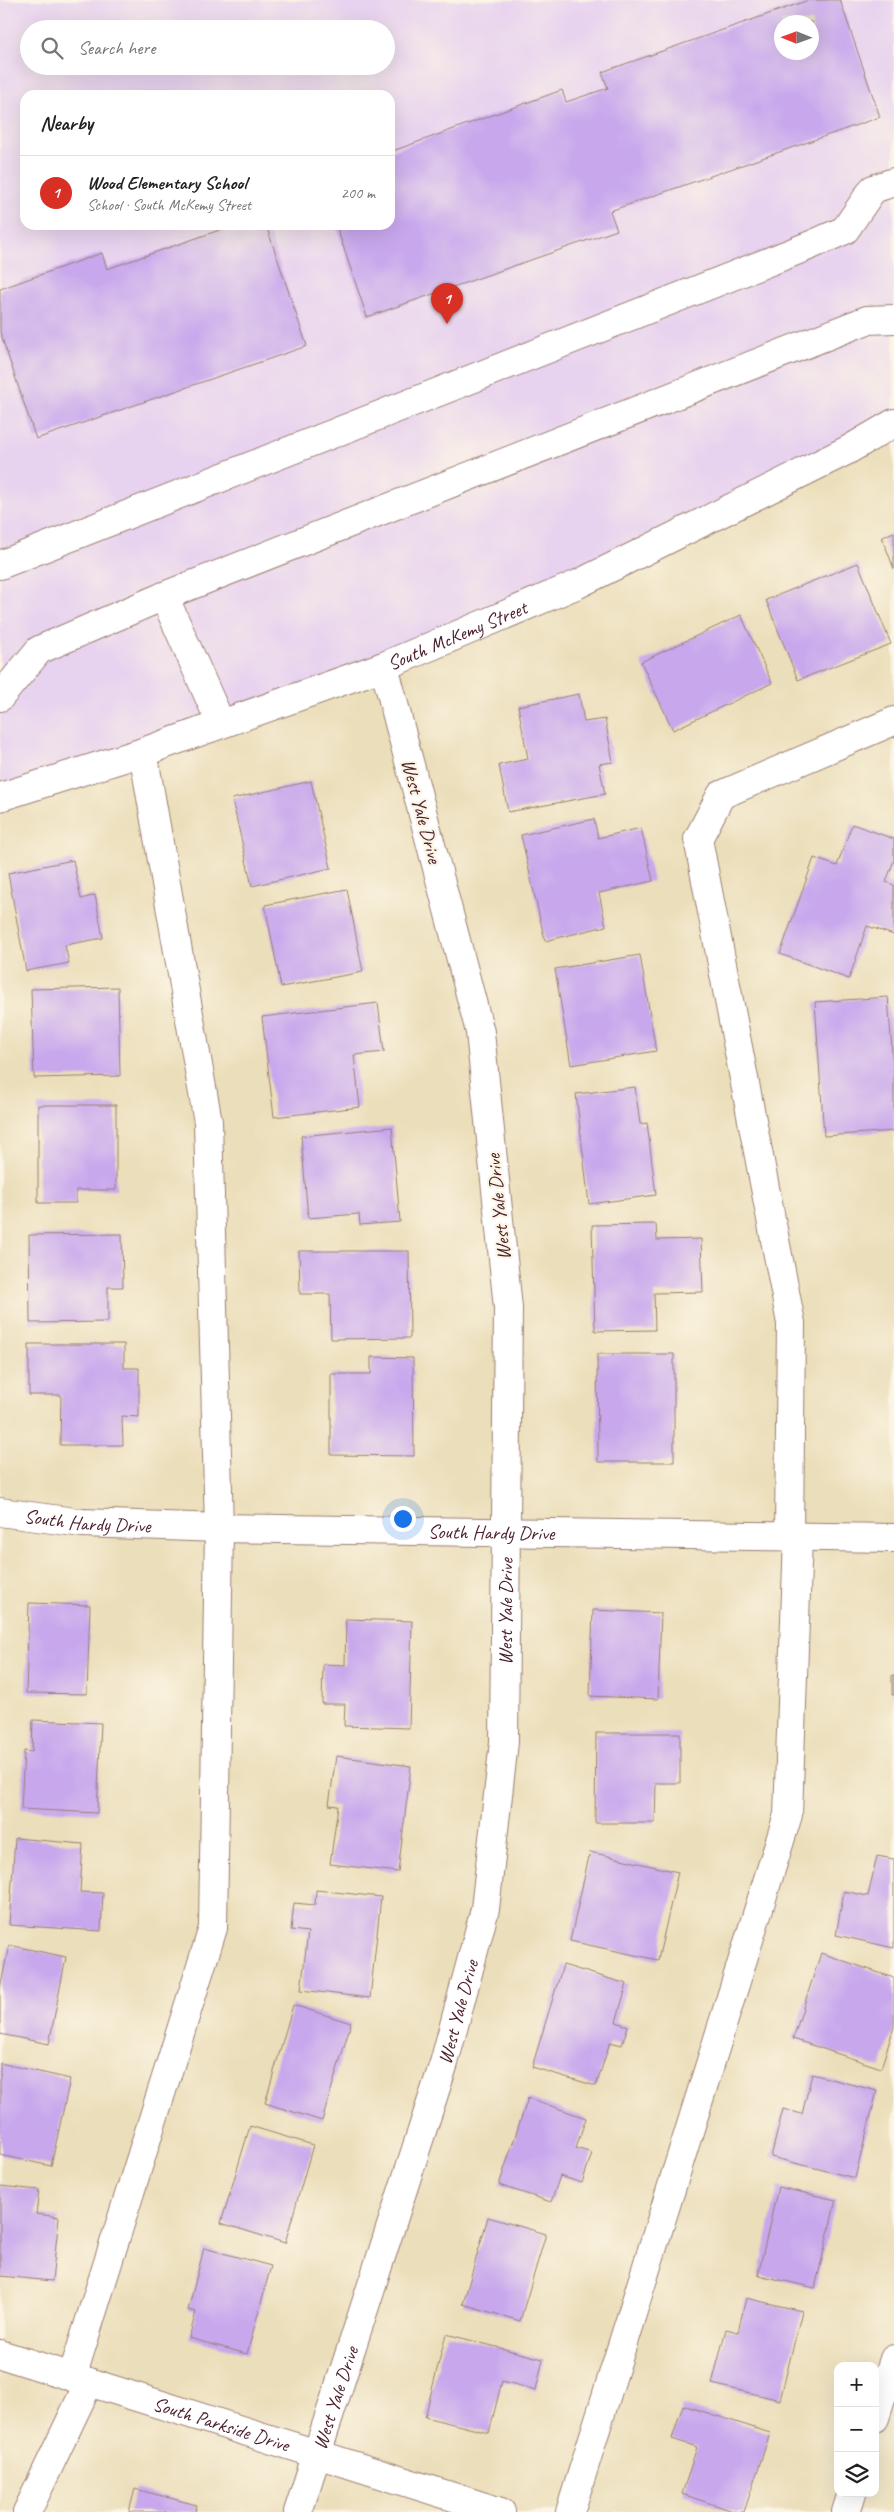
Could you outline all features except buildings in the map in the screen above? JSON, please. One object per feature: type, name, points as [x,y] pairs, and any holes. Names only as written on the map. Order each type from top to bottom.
[{"type":"street","points":[[0,565],[811,245],[845,230],[873,188],[894,182]]},
{"type":"street","points":[[0,696],[39,650],[164,596],[866,320],[894,319]]},
{"type":"street","name":"South McKemy Street","points":[[0,797],[143,752],[384,666],[578,584],[848,450],[894,423]]},
{"type":"street","points":[[164,596],[221,724]]},
{"type":"street","name":"West Yale Drive","points":[[298,2512],[444,2063],[485,1909],[504,1742],[508,1531],[508,1308],[480,1032],[384,666]]},
{"type":"street","points":[[570,2512],[788,1815],[793,1537],[791,1324],[698,838],[721,795],[894,721]]},
{"type":"street","points":[[27,2512],[80,2379],[213,1928],[219,1528],[208,1122],[143,752]]},
{"type":"street","name":"South Hardy Drive","points":[[0,1512],[82,1523],[219,1528],[894,1538]]},
{"type":"street","name":"South Parkside Drive","points":[[0,2354],[501,2512]]},
{"type":"street","points":[[879,2407],[894,2359]]},
{"type":"street","points":[[846,2512],[851,2497]]},
{"type":"shaded area","points":[[0,0],[894,0],[894,423],[578,584],[0,797]]},
{"type":"place","name":"Wood Elementary School","points":[[447,324]]}]
